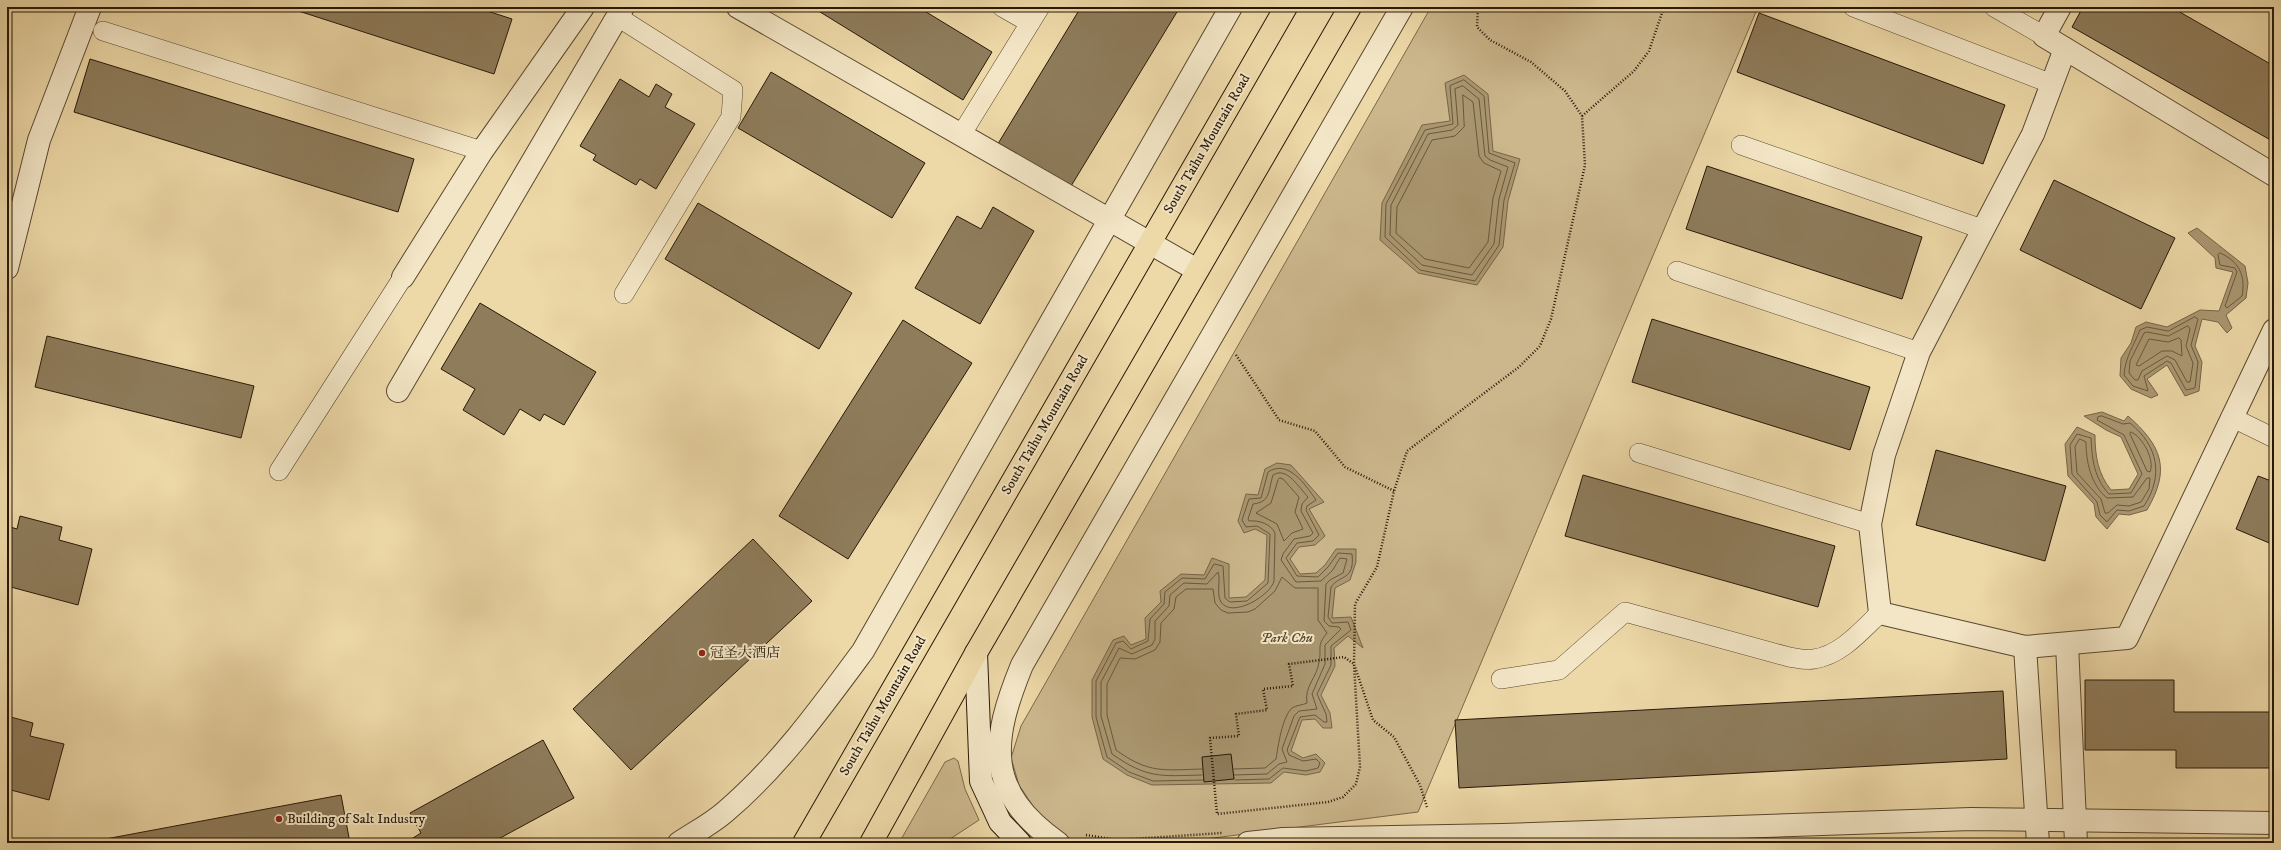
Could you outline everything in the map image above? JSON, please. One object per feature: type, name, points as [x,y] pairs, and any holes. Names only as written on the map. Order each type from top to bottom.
[{"type":"main road","name":"South Taihu Mountain Road","points":[[804,843],[1286,7]]},
{"type":"main road","points":[[870,843],[976,653],[1350,7]]},
{"type":"street","points":[[7,268],[38,140],[90,7]]},
{"type":"street","points":[[403,277],[482,151],[583,7]]},
{"type":"street","points":[[738,7],[1197,270]]},
{"type":"street","points":[[679,843],[724,813],[772,766],[817,714],[863,651],[1231,7]]},
{"type":"street","points":[[1058,843],[1037,828],[1018,809],[1006,783],[999,758],[1001,727],[1009,698],[1022,665],[1402,7]]},
{"type":"street","points":[[2060,7],[2044,36],[2274,175]]},
{"type":"street","points":[[398,390],[620,12]]},
{"type":"street","points":[[2065,50],[2033,134],[1919,352],[1884,455],[1870,524],[1880,613],[2025,647],[2127,638],[2231,417],[2274,330]]},
{"type":"street","points":[[2067,644],[2076,843]]},
{"type":"street","points":[[2025,647],[2038,843]]},
{"type":"street","points":[[976,653],[981,781],[1000,822],[1020,843]]},
{"type":"street","points":[[1248,843],[1283,839],[1503,835],[1971,819],[2274,823]]},
{"type":"lane","points":[[1002,7],[1030,23]]},
{"type":"lane","points":[[961,135],[1040,7]]},
{"type":"lane","points":[[1853,7],[2052,84]]},
{"type":"lane","points":[[1994,7],[2044,36]]},
{"type":"lane","points":[[620,12],[733,90],[731,117],[624,294]]},
{"type":"lane","points":[[103,31],[482,151]]},
{"type":"lane","points":[[1741,145],[1982,229]]},
{"type":"lane","points":[[1678,271],[1919,352]]},
{"type":"lane","points":[[279,471],[403,277]]},
{"type":"lane","points":[[2231,417],[2274,438]]},
{"type":"lane","points":[[1639,452],[1870,524]]},
{"type":"lane","points":[[1501,679],[1559,670],[1625,612],[1789,657],[1813,660],[1832,653],[1850,642],[1880,613]]},
{"type":"path","points":[[1429,812],[1420,785],[1394,737],[1373,720],[1354,664],[1344,657],[1289,664],[1293,686],[1263,689],[1267,710],[1236,714],[1239,736],[1210,738],[1216,782],[1218,814],[1328,802],[1343,797],[1356,784],[1360,767],[1354,664],[1355,604],[1377,567],[1394,491],[1407,451],[1519,367],[1540,346],[1551,319],[1585,166],[1582,116],[1565,92],[1531,62],[1490,40],[1477,27],[1478,7]]},
{"type":"path","points":[[1582,116],[1638,66],[1649,51],[1664,7]]},
{"type":"path","points":[[1230,360],[1234,353],[1279,420],[1315,432],[1345,467],[1394,491]]},
{"type":"path","points":[[1083,835],[1117,840],[1227,833]]},
{"type":"green space","name":"Park Chu","points":[[1431,7],[1758,7],[1418,812],[1174,843],[1084,843],[1074,841],[1045,824],[1019,785],[1011,758],[1021,726]]},
{"type":"green space","points":[[954,758],[958,761],[965,789],[979,820],[944,843],[899,843],[945,762]]},
{"type":"water","points":[[1464,75],[1488,94],[1493,151],[1520,159],[1508,201],[1503,247],[1477,285],[1418,273],[1380,240],[1382,203],[1422,125],[1450,121],[1445,83]]},
{"type":"water","points":[[2197,228],[2245,266],[2248,283],[2246,298],[2226,315],[2232,328],[2227,333],[2218,322],[2202,319],[2195,346],[2202,362],[2199,391],[2185,396],[2167,365],[2147,379],[2158,395],[2151,398],[2131,389],[2120,376],[2121,358],[2131,343],[2136,327],[2146,322],[2167,327],[2200,310],[2219,311],[2233,272],[2216,268],[2215,258],[2188,233]]},
{"type":"water","points":[[2102,412],[2124,421],[2128,416],[2140,427],[2155,448],[2159,459],[2160,470],[2159,482],[2147,510],[2129,515],[2119,514],[2107,529],[2096,517],[2094,504],[2068,476],[2065,444],[2077,427],[2095,435],[2098,464],[2103,478],[2111,490],[2129,489],[2138,474],[2121,437],[2106,430],[2084,416]]},
{"type":"water","points":[[1277,463],[1291,465],[1324,502],[1309,509],[1325,536],[1315,545],[1299,547],[1290,559],[1300,574],[1316,573],[1325,565],[1336,549],[1356,549],[1356,562],[1350,580],[1335,588],[1332,618],[1351,617],[1363,648],[1348,636],[1334,648],[1335,666],[1321,695],[1330,713],[1332,728],[1323,728],[1315,719],[1302,720],[1291,751],[1303,758],[1316,754],[1325,763],[1320,772],[1306,775],[1284,772],[1271,783],[1152,785],[1127,775],[1103,759],[1092,717],[1092,680],[1113,640],[1124,636],[1131,645],[1146,639],[1145,618],[1161,602],[1160,591],[1181,574],[1204,575],[1212,558],[1229,564],[1229,598],[1246,597],[1265,580],[1267,535],[1255,529],[1244,533],[1238,521],[1246,494],[1258,495],[1265,469]]},
{"type":"building","points":[[286,7],[475,7],[512,19],[494,74]]},
{"type":"building","points":[[812,7],[918,7],[992,52],[963,100]]},
{"type":"building","points":[[1081,7],[1180,7],[1068,191],[996,147]]},
{"type":"building","points":[[2083,7],[2171,7],[2274,66],[2274,142],[2072,27]]},
{"type":"building","points":[[1759,13],[2005,105],[1983,164],[1737,72]]},
{"type":"building","points":[[90,59],[414,159],[398,212],[74,112]]},
{"type":"building","points":[[771,72],[925,163],[892,218],[738,128]]},
{"type":"building","points":[[620,79],[649,97],[656,84],[672,94],[665,107],[695,124],[656,189],[640,179],[636,185],[593,160],[596,155],[580,146]]},
{"type":"building","points":[[1707,166],[1922,237],[1902,299],[1686,229]]},
{"type":"building","points":[[2054,180],[2175,238],[2141,309],[2020,250]]},
{"type":"building","points":[[698,203],[852,293],[819,349],[665,259]]},
{"type":"building","points":[[993,207],[1034,231],[980,324],[915,288],[957,216],[981,229]]},
{"type":"building","points":[[480,303],[596,372],[564,425],[544,414],[540,421],[520,409],[504,435],[463,410],[475,389],[441,369]]},
{"type":"building","points":[[1652,319],[1870,387],[1850,450],[1632,382]]},
{"type":"building","points":[[903,320],[972,363],[848,559],[779,516]]},
{"type":"building","points":[[47,336],[254,386],[241,438],[35,387]]},
{"type":"building","points":[[1936,450],[2066,486],[2045,561],[1916,525]]},
{"type":"building","points":[[1583,475],[1835,546],[1818,607],[1565,536]]},
{"type":"building","points":[[2258,476],[2274,482],[2274,545],[2236,529]]},
{"type":"building","points":[[20,516],[62,527],[59,540],[92,549],[78,605],[7,586],[7,526],[17,529]]},
{"type":"building","points":[[753,539],[812,601],[631,770],[573,709]]},
{"type":"building","points":[[2085,680],[2174,680],[2174,712],[2274,712],[2274,768],[2176,768],[2176,750],[2085,750]]},
{"type":"building","points":[[2003,691],[2007,759],[1459,788],[1455,720]]},
{"type":"building","points":[[7,716],[33,723],[30,736],[64,744],[49,800],[7,789]]},
{"type":"building","points":[[543,740],[574,798],[491,843],[405,843],[421,833],[410,813]]},
{"type":"building","points":[[1231,754],[1234,779],[1204,782],[1202,757]]},
{"type":"building","name":"Building of Salt Industry","points":[[341,795],[350,843],[84,843]]},
{"type":"place","name":"冠圣大酒店","points":[[702,653]]},
{"type":"place","name":"Building of Salt Industry","points":[[279,819]]}]
